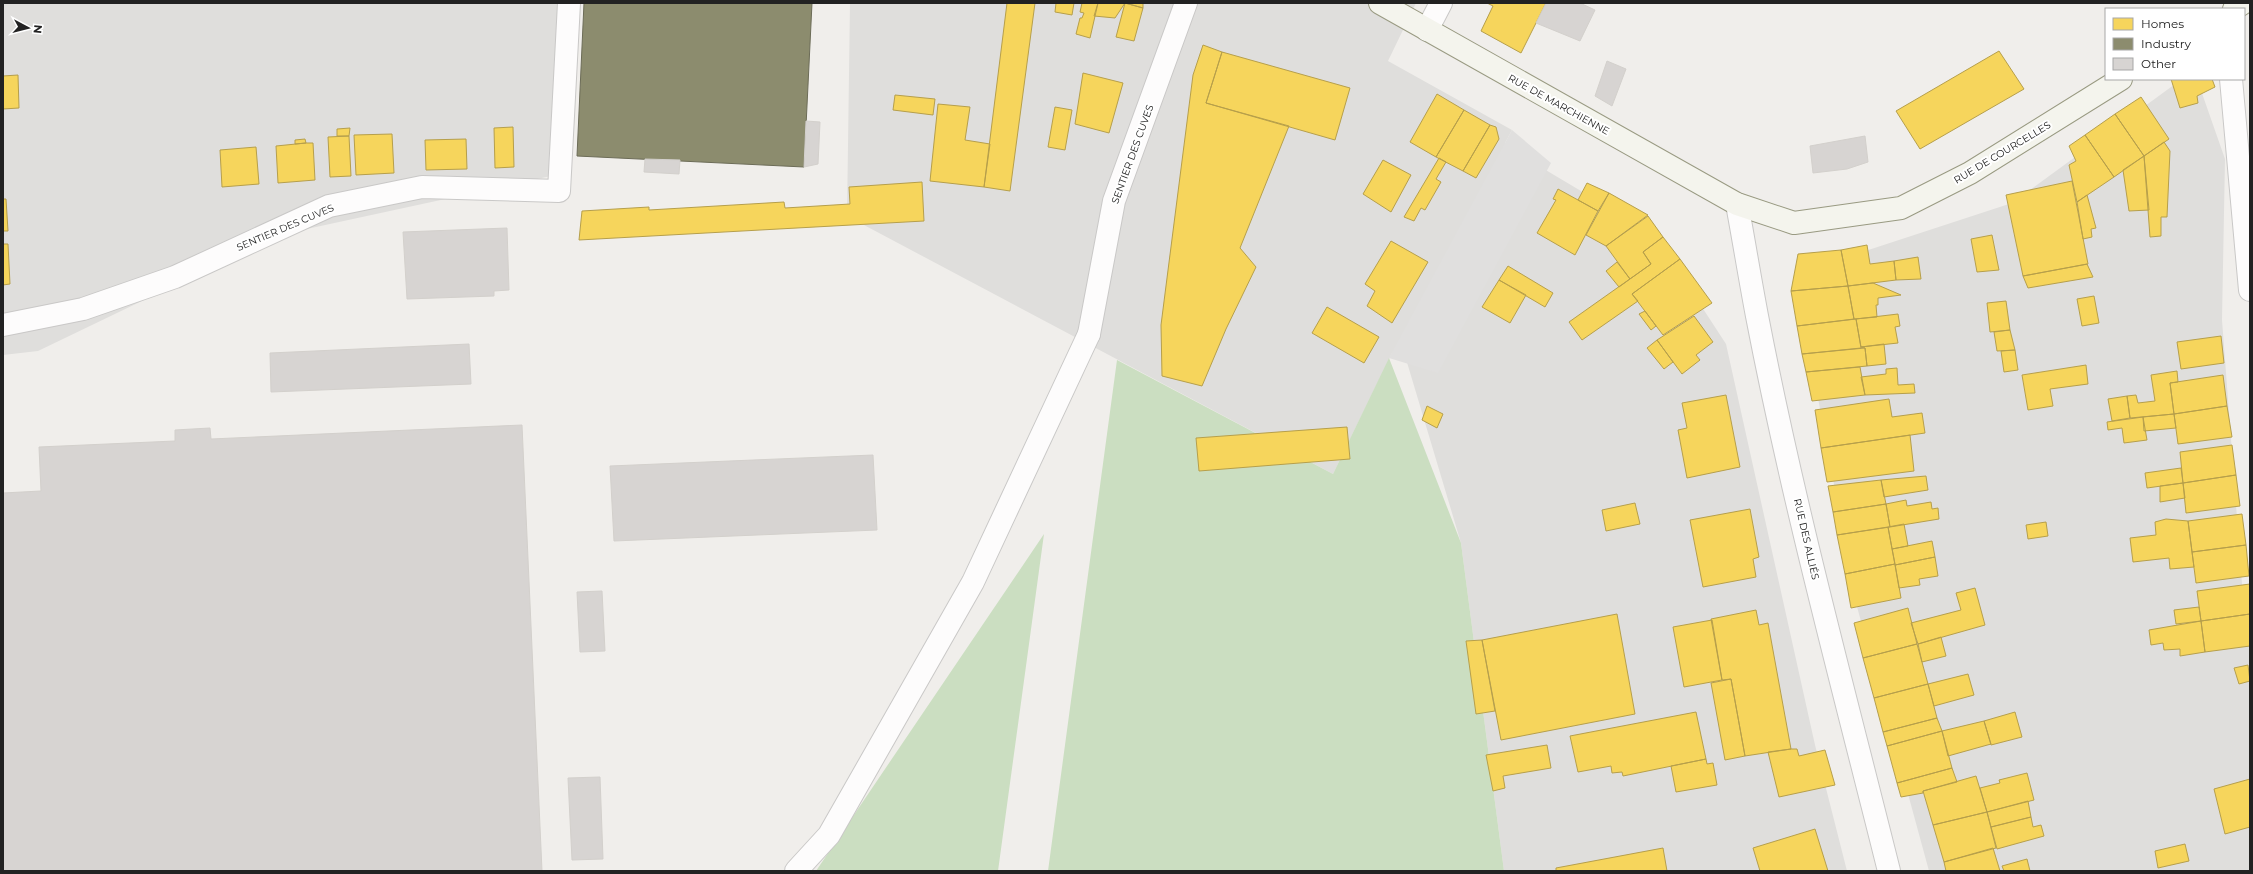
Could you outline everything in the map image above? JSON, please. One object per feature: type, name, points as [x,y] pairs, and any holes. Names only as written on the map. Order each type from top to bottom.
[{"type":"main road","name":"RUE DE MARCHIENNE","points":[[1380,3],[1737,204]]},
{"type":"main road","name":"RUE DE COURCELLES","points":[[1737,204],[1794,223],[1901,208],[1970,173],[2119,80]]},
{"type":"street","name":"SENTIER DES CUVES","points":[[3,325],[83,310],[175,277],[328,206],[422,187],[559,190],[569,3]]},
{"type":"street","name":"SENTIER DES CUVES","points":[[796,871],[829,834],[973,582],[1089,334],[1114,201],[1186,3]]},
{"type":"street","points":[[1426,30],[1441,3]]},
{"type":"street","points":[[2231,80],[2250,290]]},
{"type":"street","name":"RUE DES ALLIÉS","points":[[1737,204],[1757,316],[1795,489],[1842,688],[1889,871]]},
{"type":"shaded area","points":[[3,3],[565,3],[565,173],[279,235],[38,351],[3,355]]},
{"type":"shaded area","points":[[850,3],[1416,3],[1388,61],[1512,130],[1505,143],[1544,169],[1655,235],[1726,344],[1815,745],[1847,871],[1504,871],[1461,543],[1406,359],[1392,353],[1333,474],[847,216]]},
{"type":"shaded area","points":[[2181,80],[2197,80],[2225,159],[2222,320],[2246,637],[2250,651],[2250,871],[1929,871],[1856,603],[1795,274],[2012,203]]},
{"type":"shaded area","points":[[1512,130],[1551,163],[1438,373],[1389,358]]},
{"type":"green space","points":[[1389,358],[1461,543],[1504,871],[1048,871],[1117,360],[1333,474]]},
{"type":"green space","points":[[1044,534],[998,871],[816,871]]},
{"type":"building: Homes","points":[[1007,3],[1035,3],[1010,191],[984,187]]},
{"type":"building: Homes","points":[[1056,3],[1074,3],[1072,15],[1055,12]]},
{"type":"building: Homes","points":[[1082,3],[1098,3],[1090,38],[1076,34],[1080,18],[1082,18],[1084,13],[1080,12]]},
{"type":"building: Homes","points":[[1098,3],[1125,3],[1115,18],[1094,16]]},
{"type":"building: Homes","points":[[1125,3],[1143,3],[1143,8]]},
{"type":"building: Homes","points":[[1125,3],[1143,8],[1134,41],[1116,37]]},
{"type":"building: Homes","points":[[1487,3],[1546,3],[1521,53],[1481,31],[1493,6]]},
{"type":"building: Homes","points":[[1203,45],[1222,52],[1206,103],[1289,126],[1240,248],[1256,267],[1226,329],[1202,386],[1162,376],[1161,325],[1193,75]]},
{"type":"building: Homes","points":[[1999,51],[2024,89],[1920,149],[1896,111]]},
{"type":"building: Homes","points":[[1222,52],[1350,88],[1335,140],[1206,103]]},
{"type":"building: Homes","points":[[1083,73],[1123,83],[1109,133],[1075,124]]},
{"type":"building: Homes","points":[[18,75],[19,108],[3,109],[3,76]]},
{"type":"building: Homes","points":[[2171,80],[2212,80],[2215,87],[2197,96],[2198,103],[2180,108]]},
{"type":"building: Homes","points":[[1437,94],[1464,110],[1436,157],[1410,142]]},
{"type":"building: Homes","points":[[895,95],[935,99],[933,115],[893,110]]},
{"type":"building: Homes","points":[[2141,97],[2169,139],[2144,156],[2115,114]]},
{"type":"building: Homes","points":[[938,104],[970,107],[965,140],[990,144],[984,187],[930,181]]},
{"type":"building: Homes","points":[[1055,107],[1072,110],[1065,150],[1048,147]]},
{"type":"building: Homes","points":[[1464,110],[1490,125],[1463,171],[1436,157]]},
{"type":"building: Homes","points":[[2115,114],[2144,156],[2114,177],[2085,135]]},
{"type":"building: Homes","points":[[1490,125],[1496,127],[1499,139],[1476,178],[1463,171]]},
{"type":"building: Homes","points":[[513,127],[514,167],[495,168],[494,128]]},
{"type":"building: Homes","points":[[350,128],[349,136],[337,136],[337,129]]},
{"type":"building: Homes","points":[[392,134],[394,173],[356,175],[354,135]]},
{"type":"building: Homes","points":[[2085,135],[2114,177],[2077,202],[2069,165],[2076,161],[2069,146]]},
{"type":"building: Homes","points":[[349,136],[351,176],[330,177],[328,137]]},
{"type":"building: Homes","points":[[305,139],[306,143],[295,144],[295,140]]},
{"type":"building: Homes","points":[[466,139],[467,169],[426,170],[425,140]]},
{"type":"building: Homes","points":[[2164,142],[2170,151],[2167,217],[2161,217],[2161,236],[2150,237],[2144,156]]},
{"type":"building: Homes","points":[[313,143],[315,180],[278,183],[276,146]]},
{"type":"building: Homes","points":[[256,147],[259,184],[222,187],[220,150]]},
{"type":"building: Homes","points":[[2144,156],[2149,210],[2129,211],[2123,170]]},
{"type":"building: Homes","points":[[1439,158],[1446,162],[1436,179],[1441,182],[1425,210],[1421,208],[1414,221],[1404,217]]},
{"type":"building: Homes","points":[[1383,160],[1411,175],[1391,212],[1363,194]]},
{"type":"building: Homes","points":[[2072,181],[2088,264],[2023,276],[2006,195]]},
{"type":"building: Homes","points":[[922,182],[924,221],[579,240],[582,211],[649,207],[649,210],[784,202],[785,208],[850,204],[849,187]]},
{"type":"building: Homes","points":[[1587,183],[1609,193],[1598,211],[1578,200]]},
{"type":"building: Homes","points":[[1558,189],[1598,211],[1575,255],[1537,233],[1556,200],[1553,199]]},
{"type":"building: Homes","points":[[1609,193],[1648,215],[1606,246],[1586,235]]},
{"type":"building: Homes","points":[[2087,195],[2096,228],[2091,229],[2092,237],[2083,239],[2077,202]]},
{"type":"building: Homes","points":[[3,199],[6,199],[8,231],[3,231]]},
{"type":"building: Homes","points":[[1648,216],[1663,237],[1643,252],[1651,264],[1630,279],[1606,246]]},
{"type":"building: Homes","points":[[1992,235],[1999,270],[1977,272],[1971,239]]},
{"type":"building: Homes","points":[[1663,237],[1680,259],[1632,294],[1638,301],[1582,340],[1569,322],[1651,264],[1643,252]]},
{"type":"building: Homes","points":[[1391,241],[1428,262],[1392,323],[1367,306],[1375,291],[1365,284]]},
{"type":"building: Homes","points":[[3,244],[8,244],[10,284],[3,285]]},
{"type":"building: Homes","points":[[1867,245],[1870,264],[1894,261],[1896,280],[1848,286],[1841,250]]},
{"type":"building: Homes","points":[[1841,250],[1848,286],[1791,291],[1798,254]]},
{"type":"building: Homes","points":[[1918,257],[1921,279],[1896,280],[1894,261]]},
{"type":"building: Homes","points":[[1680,259],[1712,303],[1663,335],[1632,294]]},
{"type":"building: Homes","points":[[1617,262],[1630,279],[1619,287],[1606,271]]},
{"type":"building: Homes","points":[[2087,264],[2093,277],[2028,288],[2023,276]]},
{"type":"building: Homes","points":[[1508,266],[1553,293],[1545,307],[1499,280]]},
{"type":"building: Homes","points":[[1499,280],[1526,295],[1510,323],[1482,307]]},
{"type":"building: Homes","points":[[1873,283],[1901,295],[1878,298],[1878,305],[1876,305],[1877,317],[1854,319],[1848,286]]},
{"type":"building: Homes","points":[[1848,286],[1854,319],[1797,326],[1791,291]]},
{"type":"building: Homes","points":[[2094,296],[2099,323],[2082,326],[2077,299]]},
{"type":"building: Homes","points":[[2006,301],[2010,330],[1990,332],[1987,303]]},
{"type":"building: Homes","points":[[1327,307],[1379,337],[1364,363],[1312,333]]},
{"type":"building: Homes","points":[[1645,311],[1656,326],[1651,330],[1639,314]]},
{"type":"building: Homes","points":[[1898,314],[1900,326],[1895,327],[1898,343],[1861,347],[1856,319]]},
{"type":"building: Homes","points":[[1694,316],[1713,342],[1696,355],[1700,360],[1682,374],[1657,340]]},
{"type":"building: Homes","points":[[1856,319],[1861,348],[1802,354],[1797,326]]},
{"type":"building: Homes","points":[[2010,330],[2015,350],[1997,351],[1994,332]]},
{"type":"building: Homes","points":[[2221,336],[2224,363],[2181,369],[2177,342]]},
{"type":"building: Homes","points":[[1657,340],[1673,362],[1664,369],[1647,348]]},
{"type":"building: Homes","points":[[1884,344],[1886,364],[1867,366],[1865,348],[1861,347]]},
{"type":"building: Homes","points":[[1865,348],[1867,366],[1806,372],[1802,354]]},
{"type":"building: Homes","points":[[2015,350],[2018,370],[2004,372],[2001,351]]},
{"type":"building: Homes","points":[[2086,365],[2088,384],[2050,389],[2053,406],[2028,410],[2022,375]]},
{"type":"building: Homes","points":[[1860,367],[1865,395],[1812,401],[1806,372]]},
{"type":"building: Homes","points":[[1897,368],[1898,385],[1914,384],[1915,393],[1865,395],[1861,377],[1886,374],[1886,369]]},
{"type":"building: Homes","points":[[2177,371],[2178,382],[2170,383],[2174,414],[2130,418],[2127,396],[2136,395],[2138,403],[2155,401],[2151,375]]},
{"type":"building: Homes","points":[[2223,375],[2227,406],[2174,414],[2170,383]]},
{"type":"building: Homes","points":[[1726,395],[1740,467],[1687,478],[1678,430],[1687,428],[1682,403]]},
{"type":"building: Homes","points":[[2127,396],[2130,418],[2112,421],[2108,399]]},
{"type":"building: Homes","points":[[1889,399],[1892,417],[1922,413],[1925,433],[1821,448],[1815,410]]},
{"type":"building: Homes","points":[[1427,406],[1443,414],[1437,428],[1422,420]]},
{"type":"building: Homes","points":[[2227,406],[2232,437],[2178,444],[2174,414]]},
{"type":"building: Homes","points":[[2174,414],[2176,428],[2144,431],[2143,417]]},
{"type":"building: Homes","points":[[2143,417],[2147,440],[2124,443],[2122,428],[2108,430],[2107,422]]},
{"type":"building: Homes","points":[[1347,427],[1350,459],[1199,471],[1196,438]]},
{"type":"building: Homes","points":[[1910,435],[1914,471],[1827,482],[1821,448]]},
{"type":"building: Homes","points":[[2232,445],[2236,475],[2183,483],[2180,452]]},
{"type":"building: Homes","points":[[2181,468],[2183,483],[2147,488],[2145,473]]},
{"type":"building: Homes","points":[[2236,475],[2240,506],[2186,513],[2183,483]]},
{"type":"building: Homes","points":[[1926,476],[1928,490],[1884,497],[1881,480]]},
{"type":"building: Homes","points":[[1881,480],[1886,504],[1833,512],[1828,486]]},
{"type":"building: Homes","points":[[2183,483],[2185,498],[2160,502],[2160,486]]},
{"type":"building: Homes","points":[[1906,500],[1907,506],[1931,502],[1932,509],[1938,508],[1939,519],[1890,527],[1886,504]]},
{"type":"building: Homes","points":[[1635,503],[1640,524],[1606,531],[1602,510]]},
{"type":"building: Homes","points":[[1886,504],[1890,527],[1837,535],[1833,512]]},
{"type":"building: Homes","points":[[1750,509],[1759,557],[1753,559],[1756,577],[1703,587],[1690,520]]},
{"type":"building: Homes","points":[[2242,514],[2246,545],[2192,552],[2188,521]]},
{"type":"building: Homes","points":[[2166,519],[2188,521],[2194,567],[2170,569],[2169,558],[2133,562],[2130,538],[2156,535],[2155,522]]},
{"type":"building: Homes","points":[[2046,522],[2048,536],[2028,539],[2026,525]]},
{"type":"building: Homes","points":[[1904,524],[1908,546],[1892,549],[1888,527]]},
{"type":"building: Homes","points":[[1888,527],[1895,564],[1845,574],[1837,535]]},
{"type":"building: Homes","points":[[1932,541],[1935,557],[1895,565],[1892,549]]},
{"type":"building: Homes","points":[[2246,545],[2249,576],[2196,583],[2192,552]]},
{"type":"building: Homes","points":[[1935,557],[1938,576],[1919,579],[1920,585],[1899,588],[1895,565]]},
{"type":"building: Homes","points":[[1895,564],[1901,598],[1851,608],[1845,574]]},
{"type":"building: Homes","points":[[2250,584],[2250,614],[2201,621],[2197,591]]},
{"type":"building: Homes","points":[[1975,588],[1985,625],[1918,644],[1911,623],[1961,610],[1956,593]]},
{"type":"building: Homes","points":[[2199,607],[2201,621],[2176,624],[2174,610]]},
{"type":"building: Homes","points":[[1908,608],[1917,644],[1863,658],[1854,623]]},
{"type":"building: Homes","points":[[1756,610],[1759,625],[1768,623],[1791,749],[1745,756],[1731,679],[1722,680],[1711,619]]},
{"type":"building: Homes","points":[[1617,614],[1635,714],[1501,740],[1482,640]]},
{"type":"building: Homes","points":[[2250,614],[2250,646],[2205,652],[2201,621]]},
{"type":"building: Homes","points":[[1712,620],[1722,680],[1684,687],[1673,627]]},
{"type":"building: Homes","points":[[2201,621],[2205,652],[2180,656],[2180,649],[2164,650],[2163,643],[2151,645],[2149,630]]},
{"type":"building: Homes","points":[[1941,637],[1946,656],[1922,662],[1918,644]]},
{"type":"building: Homes","points":[[1482,640],[1495,711],[1476,714],[1466,641]]},
{"type":"building: Homes","points":[[1917,644],[1928,684],[1874,698],[1863,658]]},
{"type":"building: Homes","points":[[2248,665],[2250,681],[2239,684],[2234,668]]},
{"type":"building: Homes","points":[[1968,674],[1974,695],[1934,706],[1928,684]]},
{"type":"building: Homes","points":[[1731,679],[1745,756],[1725,760],[1711,683]]},
{"type":"building: Homes","points":[[1928,684],[1937,718],[1883,732],[1874,698]]},
{"type":"building: Homes","points":[[1696,712],[1706,759],[1623,776],[1622,772],[1612,773],[1611,766],[1578,772],[1570,736]]},
{"type":"building: Homes","points":[[2015,712],[2022,737],[1991,745],[1984,721]]},
{"type":"building: Homes","points":[[1937,718],[1942,731],[1887,746],[1883,732]]},
{"type":"building: Homes","points":[[1984,721],[1991,744],[1948,756],[1942,731]]},
{"type":"building: Homes","points":[[1942,731],[1952,768],[1897,783],[1887,746]]},
{"type":"building: Homes","points":[[1547,745],[1551,768],[1503,776],[1505,788],[1493,791],[1486,755]]},
{"type":"building: Homes","points":[[1797,749],[1799,756],[1825,750],[1835,785],[1779,797],[1768,752]]},
{"type":"building: Homes","points":[[1706,759],[1707,764],[1713,763],[1717,785],[1676,792],[1671,766]]},
{"type":"building: Homes","points":[[1952,768],[1957,782],[1923,791],[1923,793],[1901,797],[1897,783]]},
{"type":"building: Homes","points":[[2027,773],[2034,800],[1987,812],[1980,788],[2000,783],[1999,780]]},
{"type":"building: Homes","points":[[1976,776],[1987,812],[1933,825],[1923,791]]},
{"type":"building: Homes","points":[[2250,779],[2250,827],[2225,834],[2214,789]]},
{"type":"building: Homes","points":[[2028,801],[2031,817],[1991,827],[1987,812]]},
{"type":"building: Homes","points":[[1987,812],[1996,848],[1944,862],[1933,825]]},
{"type":"building: Homes","points":[[2031,817],[2033,827],[2041,825],[2044,836],[1997,849],[1991,827]]},
{"type":"building: Homes","points":[[1815,829],[1828,871],[1760,871],[1753,848]]},
{"type":"building: Homes","points":[[2185,844],[2189,861],[2158,868],[2155,851]]},
{"type":"building: Homes","points":[[1663,848],[1667,871],[1556,871],[1556,868]]},
{"type":"building: Homes","points":[[1993,848],[2000,871],[1946,871],[1944,862]]},
{"type":"building: Homes","points":[[2027,859],[2030,871],[2004,871],[2002,866]]},
{"type":"building: Industry","points":[[584,3],[812,3],[804,167],[577,156]]},
{"type":"building: Other","points":[[1546,3],[1580,3],[1595,10],[1580,41],[1536,23]]},
{"type":"building: Other","points":[[1607,61],[1626,69],[1612,106],[1595,96]]},
{"type":"building: Other","points":[[806,121],[820,122],[818,164],[804,167]]},
{"type":"building: Other","points":[[1865,136],[1868,162],[1847,169],[1813,173],[1810,146]]},
{"type":"building: Other","points":[[645,159],[680,160],[679,174],[644,172]]},
{"type":"building: Other","points":[[507,228],[509,290],[494,291],[494,296],[407,299],[403,232]]},
{"type":"building: Other","points":[[469,344],[471,384],[271,392],[270,353]]},
{"type":"building: Other","points":[[522,425],[542,871],[3,871],[3,493],[41,491],[39,447],[175,441],[175,430],[210,428],[211,439]]},
{"type":"building: Other","points":[[873,455],[877,530],[614,541],[610,466]]},
{"type":"building: Other","points":[[602,591],[605,651],[580,652],[577,592]]},
{"type":"building: Other","points":[[600,777],[603,859],[572,860],[568,778]]}]
